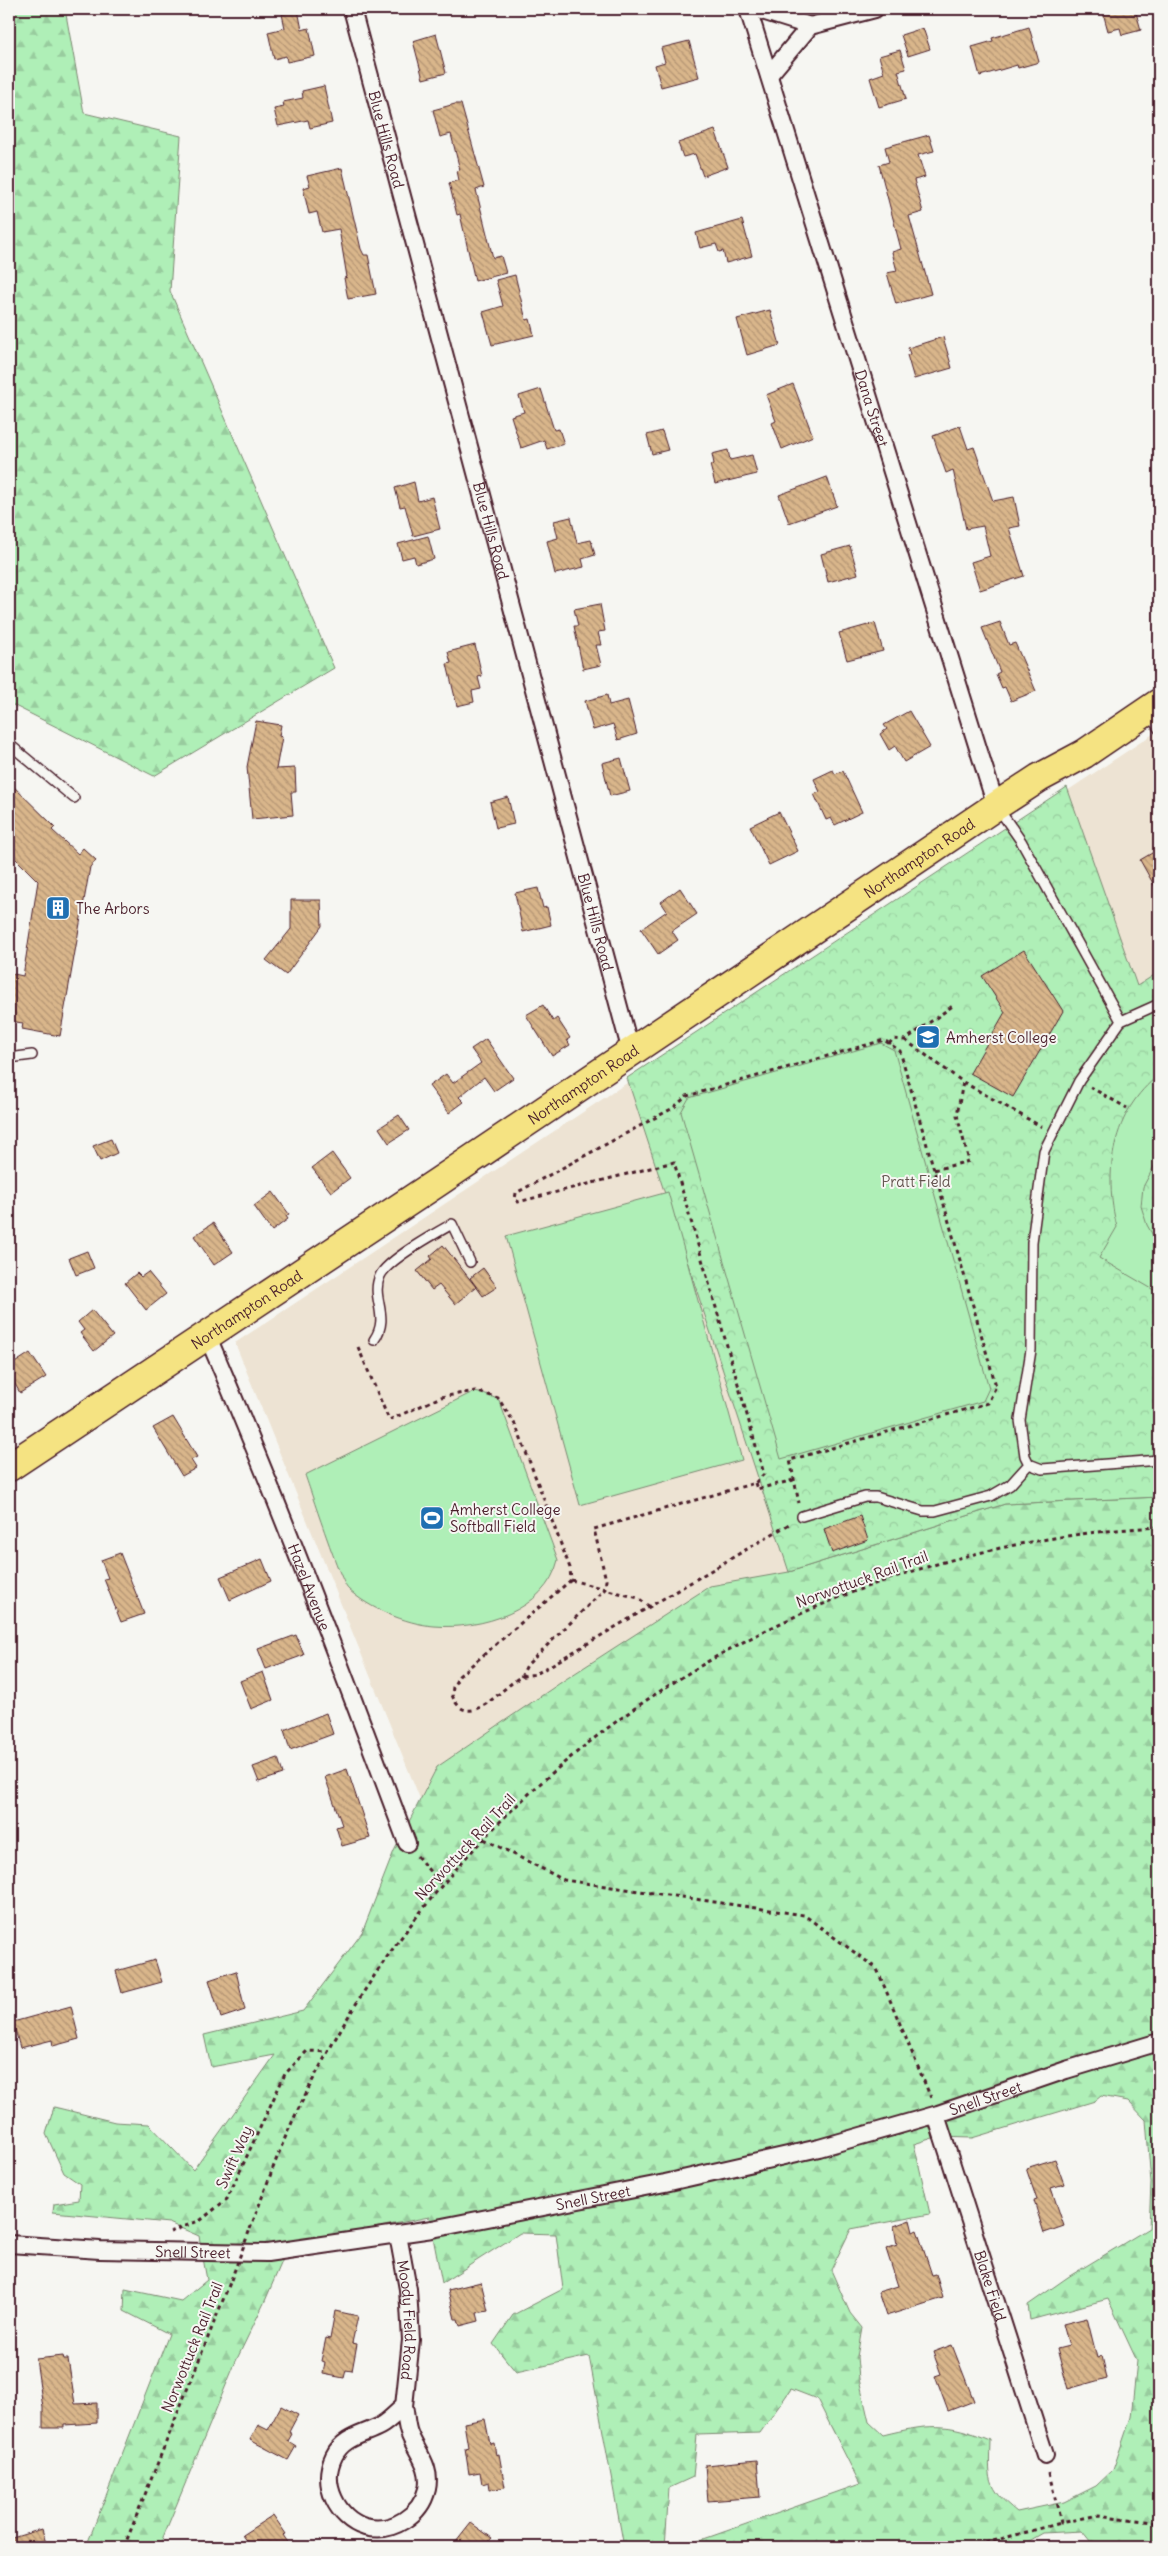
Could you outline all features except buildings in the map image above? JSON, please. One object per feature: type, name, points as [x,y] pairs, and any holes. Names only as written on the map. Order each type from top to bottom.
[{"type":"highway","name":"Northampton Road","points":[[9,1467],[632,1052],[996,806],[1039,778],[1156,714]]},
{"type":"street","name":"Blue Hills Road","points":[[352,9],[632,1052]]},
{"type":"street","name":"Dana Street","points":[[748,9],[996,806]]},
{"type":"street","points":[[756,9],[810,26],[875,9]]},
{"type":"street","points":[[769,75],[810,26]]},
{"type":"street","name":"Hazel Avenue","points":[[207,1335],[320,1611],[407,1843]]},
{"type":"street","name":"Snell Street","points":[[9,2244],[100,2250],[245,2254],[298,2250],[398,2235],[726,2170],[874,2134],[937,2115],[1066,2070],[1159,2042]]},
{"type":"street","name":"Blake Field","points":[[937,2115],[1044,2455]]},
{"type":"street","name":"Moody Field Road","points":[[398,2235],[408,2289],[412,2340],[404,2406],[409,2433],[428,2471],[427,2489],[420,2506],[406,2520],[390,2527],[366,2527],[344,2515],[332,2498],[328,2476],[334,2456],[351,2437],[381,2425],[404,2406]]},
{"type":"lane","points":[[9,744],[74,798]]},
{"type":"lane","points":[[996,806],[1021,841],[1121,1021]]},
{"type":"lane","points":[[1159,1004],[1121,1021],[1079,1081],[1044,1151],[1032,1242],[1031,1350],[1020,1420],[1025,1456],[1030,1464],[1042,1469],[1159,1460]]},
{"type":"lane","points":[[9,1058],[32,1056]]},
{"type":"lane","points":[[374,1340],[381,1329],[382,1317],[378,1288],[380,1276],[392,1263],[452,1224],[470,1262]]},
{"type":"lane","points":[[802,1516],[865,1497],[876,1497],[923,1511],[935,1511],[991,1496],[1010,1485],[1030,1464]]},
{"type":"path","points":[[905,1040],[954,1005]]},
{"type":"path","points":[[889,1044],[893,1038],[905,1040],[963,1082],[1052,1133]]},
{"type":"path","points":[[521,1677],[526,1665],[605,1589],[606,1580],[594,1529],[755,1482],[764,1474],[674,1162],[518,1202],[515,1199],[516,1193],[673,1108],[687,1096],[884,1040],[900,1051],[996,1386],[988,1403],[790,1460],[802,1516],[536,1674],[521,1677],[484,1707],[471,1710],[461,1707],[452,1695],[453,1687],[459,1676],[571,1580]]},
{"type":"path","points":[[1079,1081],[1127,1108]]},
{"type":"path","points":[[934,1170],[969,1161],[957,1114],[963,1082]]},
{"type":"path","points":[[358,1347],[389,1420],[441,1397],[475,1390],[498,1398],[520,1435],[570,1568],[571,1580]]},
{"type":"path","points":[[755,1482],[757,1489],[794,1480]]},
{"type":"path","name":"Norwottuck Rail Trail","points":[[124,2547],[288,2132],[328,2052],[380,1968],[405,1932],[442,1886],[484,1839],[547,1779],[624,1715],[672,1681],[797,1614],[861,1588],[943,1562],[1027,1541],[1083,1533],[1159,1527]]},
{"type":"path","points":[[571,1580],[638,1598],[650,1607]]},
{"type":"path","points":[[484,1839],[564,1880],[804,1915],[877,1969],[937,2115]]},
{"type":"path","points":[[407,1843],[442,1886]]},
{"type":"path","name":"Swift Way","points":[[166,2234],[201,2220],[227,2199],[285,2074],[307,2051],[328,2052]]},
{"type":"path","points":[[1044,2455],[1061,2523]]},
{"type":"path","points":[[970,2547],[1098,2515],[1159,2523]]},
{"type":"shaded area","name":"Amherst College","points":[[1159,730],[1159,1508],[425,1811],[235,1343]]},
{"type":"green space","points":[[9,9],[65,9],[84,113],[181,136],[170,291],[334,668],[154,776],[9,703]]},
{"type":"green space","name":"Pratt Field","points":[[1067,787],[1137,986],[1159,972],[1159,1497],[1005,1504],[789,1572],[627,1078]]},
{"type":"green space","points":[[881,1043],[894,1050],[989,1388],[983,1401],[781,1459],[681,1112],[689,1098]]},
{"type":"green space","points":[[1159,1075],[1159,1157],[1143,1187],[1141,1206],[1147,1225],[1159,1246],[1159,1293],[1099,1258],[1117,1227],[1111,1186],[1115,1144],[1121,1125],[1131,1106],[1143,1090]]},
{"type":"green space","points":[[668,1192],[742,1460],[580,1505],[506,1236]]},
{"type":"green space","name":"Amherst College Softball Field","points":[[473,1392],[486,1394],[499,1400],[558,1560],[551,1578],[540,1592],[526,1604],[509,1614],[472,1625],[423,1625],[377,1609],[348,1589],[333,1555],[305,1475]]},
{"type":"green space","points":[[1159,1497],[1159,2547],[1095,2547],[1082,2531],[1043,2533],[1019,2547],[681,2547],[860,2484],[817,2399],[791,2389],[760,2433],[697,2435],[693,2477],[669,2488],[665,2547],[624,2547],[589,2356],[516,2372],[493,2344],[513,2315],[563,2289],[556,2234],[520,2233],[442,2283],[429,2217],[289,2245],[236,2361],[159,2547],[86,2547],[169,2334],[124,2311],[125,2289],[181,2301],[207,2280],[199,2236],[169,2223],[53,2212],[54,2204],[79,2200],[80,2184],[64,2173],[46,2134],[54,2107],[115,2122],[149,2124],[193,2170],[275,2055],[211,2067],[204,2035],[303,2011],[362,1933],[394,1851],[437,1767],[566,1679],[710,1586],[789,1572],[1005,1504]],"holes":[[[1101,2096],[1128,2101],[1146,2120],[1151,2183],[1149,2228],[1068,2277],[1028,2305],[1030,2320],[1108,2299],[1137,2361],[1131,2417],[1113,2470],[1096,2486],[1064,2502],[1017,2512],[995,2489],[989,2464],[990,2440],[961,2430],[937,2427],[925,2427],[883,2435],[869,2422],[859,2379],[857,2357],[862,2328],[850,2313],[831,2270],[851,2229],[930,2214],[914,2144],[936,2137],[972,2138],[1095,2101]]]},
{"type":"place","name":"The Arbors","points":[[58,908]]},
{"type":"place","name":"Amherst College","points":[[928,1037]]},
{"type":"place","name":"Amherst College Softball Field","points":[[432,1518]]}]
